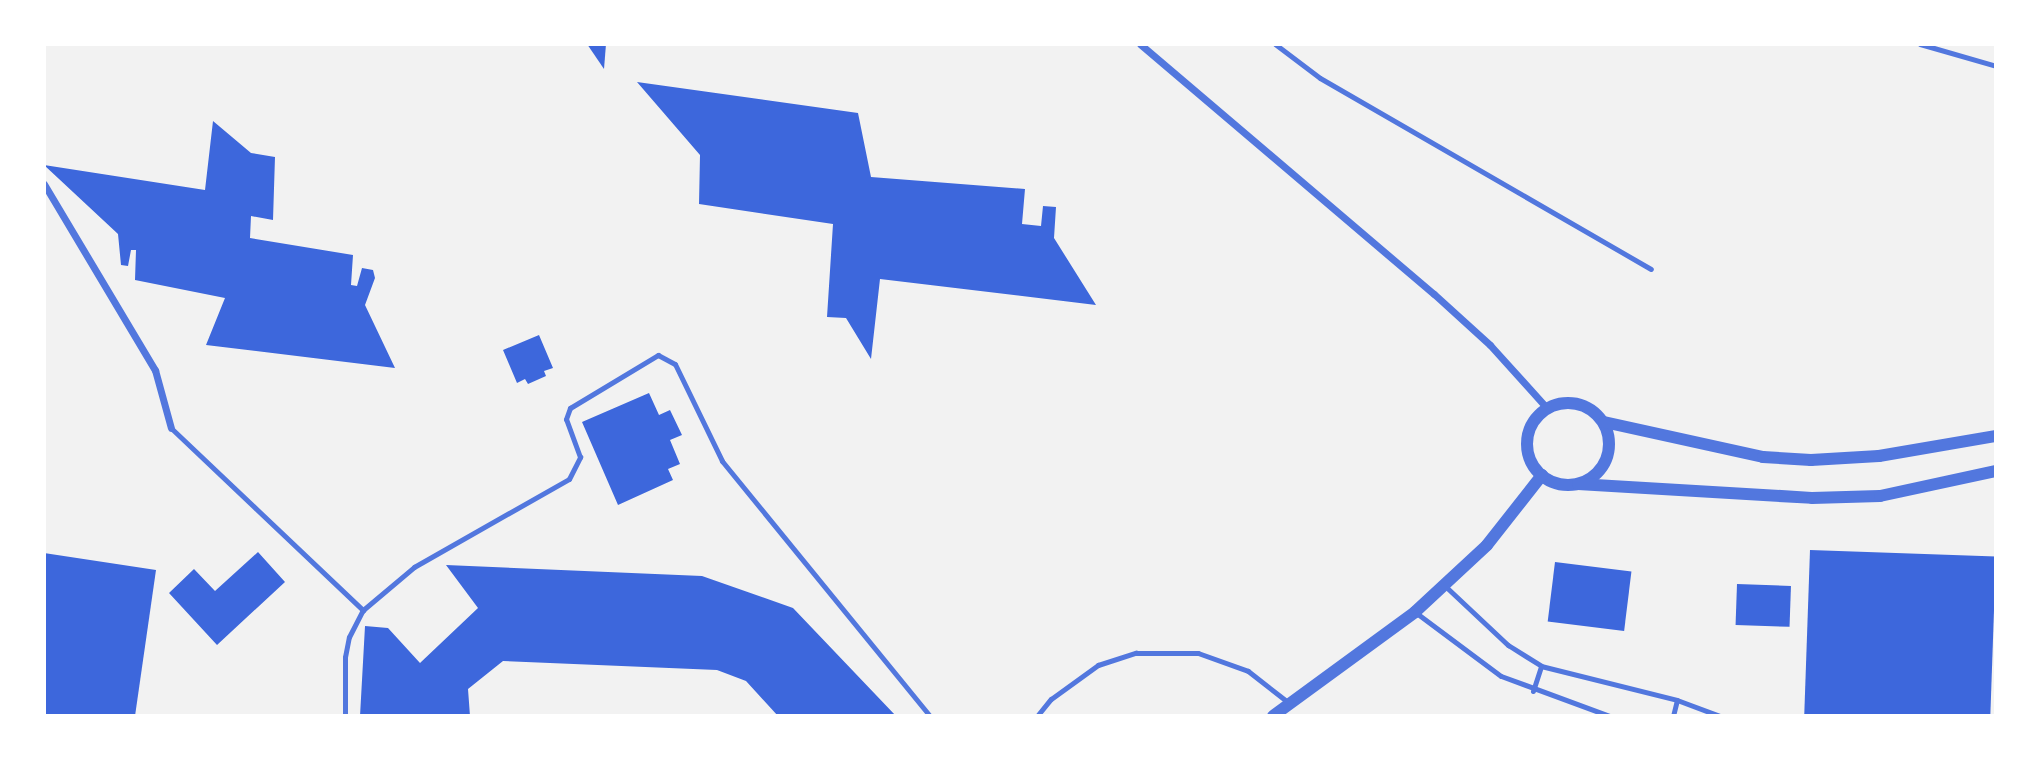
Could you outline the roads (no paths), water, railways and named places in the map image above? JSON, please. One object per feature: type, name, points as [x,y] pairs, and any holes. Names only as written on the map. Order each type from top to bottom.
[{"type":"street","points":[[1140,44],[1434,294],[1490,345],[1547,408]]},
{"type":"street","points":[[44,184],[155,370],[171,428]]},
{"type":"street","points":[[1996,436],[1879,456],[1811,460],[1763,457],[1604,422],[1584,405],[1572,403],[1547,408],[1530,428],[1527,440],[1528,453],[1542,475],[1565,485],[1812,498],[1880,496],[1996,471]]},
{"type":"street","points":[[1578,484],[1600,471],[1606,460],[1610,447],[1604,422]]},
{"type":"street","points":[[1273,716],[1415,612],[1441,583],[1487,545],[1542,475]]},
{"type":"lane","points":[[1275,44],[1320,78],[1651,268]]},
{"type":"lane","points":[[1920,44],[1996,66]]},
{"type":"lane","points":[[345,716],[345,657],[349,637],[363,610],[414,567],[569,479],[580,457],[566,419],[570,408],[658,355],[667,356],[722,461],[930,716]]},
{"type":"lane","points":[[171,428],[363,610]]},
{"type":"lane","points":[[1441,583],[1508,645],[1541,666],[1677,700],[1720,716]]},
{"type":"lane","points":[[1415,612],[1471,657],[1533,691],[1610,716]]},
{"type":"lane","points":[[1037,716],[1051,699],[1098,666],[1136,653],[1198,653],[1248,671],[1290,704]]},
{"type":"lane","points":[[1533,691],[1541,666]]},
{"type":"lane","points":[[1673,716],[1677,700]]}]
